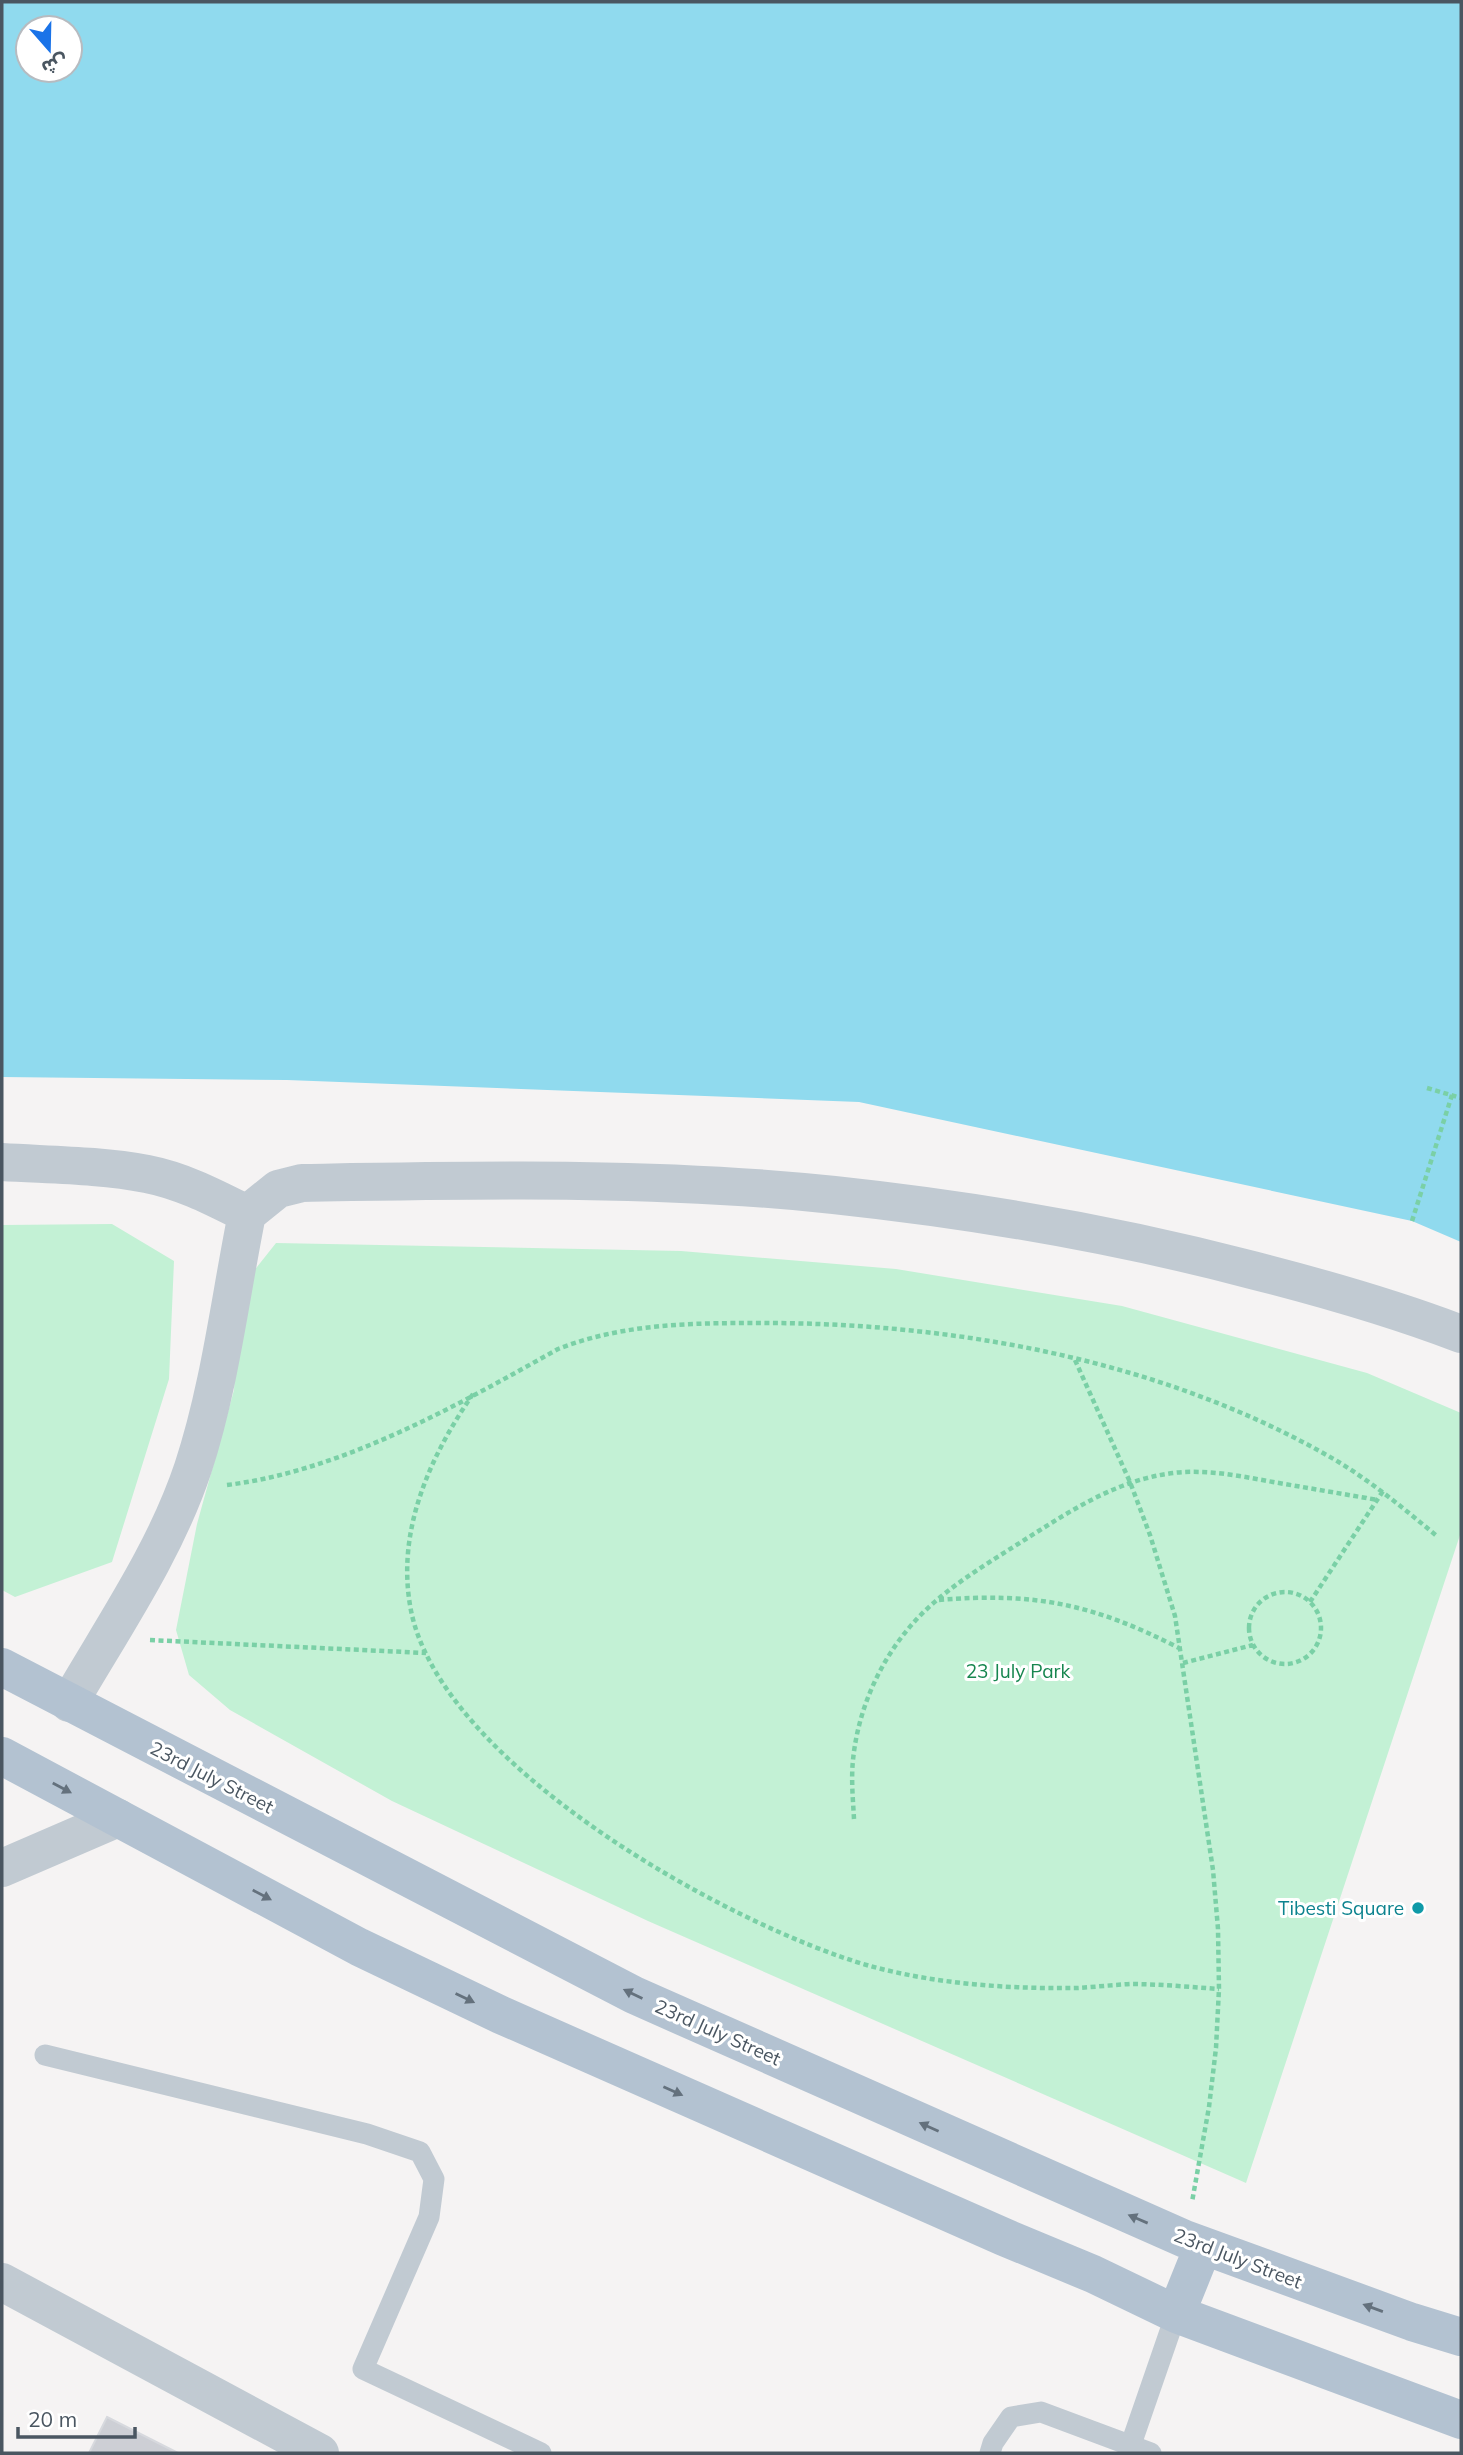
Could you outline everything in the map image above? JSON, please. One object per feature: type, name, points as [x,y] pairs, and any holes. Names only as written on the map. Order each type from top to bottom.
[{"type":"main road","name":"23rd July Street","points":[[2,1667],[634,1995],[1194,2243],[1412,2322],[1461,2337]]},
{"type":"main road","points":[[2,1756],[359,1947],[501,2015],[1093,2274],[1176,2314],[1461,2420]]},
{"type":"main road","points":[[1176,2314],[1194,2243]]},
{"type":"street","points":[[2,1162],[92,1167],[148,1175],[196,1189],[247,1214]]},
{"type":"street","points":[[69,1703],[150,1563],[184,1490],[213,1396],[247,1214],[278,1189],[302,1183],[513,1180],[673,1184],[832,1195],[1004,1218],[1170,1248],[1298,1281],[1424,1319],[1461,1334]]},
{"type":"street","points":[[2,1868],[118,1818]]},
{"type":"street","points":[[2,2282],[320,2453]]},
{"type":"street","points":[[1412,2322],[1461,2322]]},
{"type":"lane","points":[[45,2055],[367,2134],[420,2152],[434,2179],[429,2217],[363,2369],[541,2453]]},
{"type":"lane","points":[[1129,2450],[1176,2314]]},
{"type":"lane","points":[[990,2453],[993,2443],[1011,2417],[1041,2412],[1129,2450],[1151,2453]]},
{"type":"path","points":[[1427,1088],[1461,1098]]},
{"type":"path","points":[[1412,1221],[1452,1095]]},
{"type":"path","points":[[184,1490],[247,1481],[337,1458],[388,1437],[558,1349],[585,1339],[616,1331],[688,1323],[792,1323],[884,1327],[1016,1345],[1129,1374],[1207,1400],[1270,1426],[1326,1454],[1383,1491],[1438,1537]]},
{"type":"path","points":[[1075,1359],[1130,1482],[1175,1616],[1213,1870],[1218,1929],[1216,2048],[1194,2243]]},
{"type":"path","points":[[474,1393],[450,1428],[431,1466],[419,1500],[410,1536],[406,1572],[410,1607],[426,1653],[446,1691],[528,1778],[627,1850],[692,1889],[809,1944],[870,1966],[921,1977],[1025,1988],[1131,1984],[1219,1989]]},
{"type":"path","points":[[854,1819],[853,1761],[859,1726],[870,1692],[897,1643],[936,1600],[1087,1501],[1130,1482],[1174,1473],[1204,1472],[1378,1500]]},
{"type":"path","points":[[1310,1602],[1383,1491]]},
{"type":"path","points":[[1275,1594],[1300,1595],[1310,1602],[1318,1612],[1321,1637],[1307,1657],[1296,1663],[1283,1665],[1260,1654],[1250,1633],[1250,1620],[1255,1609],[1275,1594]]},
{"type":"path","points":[[936,1600],[1020,1597],[1062,1603],[1104,1614],[1143,1629],[1180,1648]]},
{"type":"path","points":[[106,1638],[426,1653]]},
{"type":"path","points":[[1182,1663],[1253,1644]]},
{"type":"green space","points":[[112,1224],[174,1261],[169,1379],[112,1562],[15,1597],[2,1590],[2,1225]]},
{"type":"green space","name":"23 July Park","points":[[276,1243],[681,1251],[896,1269],[1122,1306],[1367,1373],[1461,1413],[1461,1532],[1246,2183],[648,1921],[392,1801],[230,1710],[189,1675],[176,1630],[197,1524],[234,1390],[238,1309],[253,1272]]},
{"type":"water","points":[[2,2],[1461,2],[1461,1242],[1412,1221],[859,1102],[287,1080],[2,1077]]},
{"type":"building","points":[[107,2417],[178,2453],[89,2453]]},
{"type":"place","name":"Tibesti Square","points":[[1418,1908]]}]
